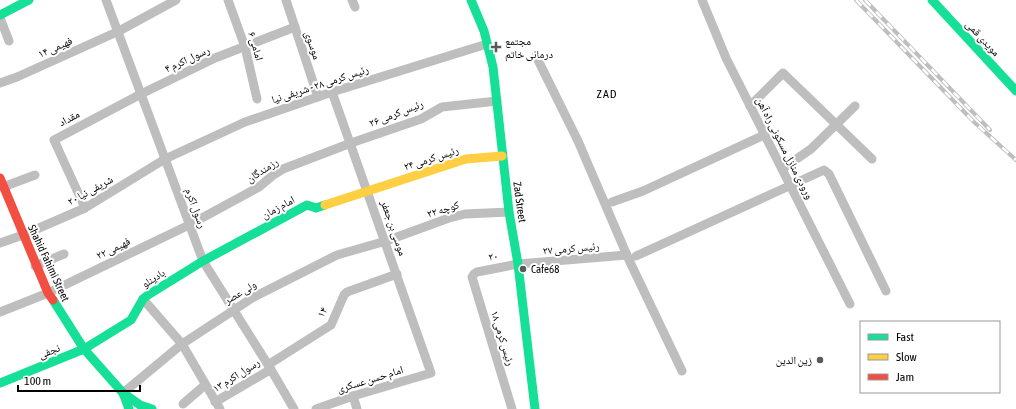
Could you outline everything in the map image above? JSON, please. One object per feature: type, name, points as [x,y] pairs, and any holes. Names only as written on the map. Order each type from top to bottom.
[{"type":"street","points":[[9,41],[0,16],[27,0]]},
{"type":"street","name":"رسول اکرم","points":[[106,0],[203,261],[294,409]]},
{"type":"street","name":"فهیمی ۱۴","points":[[0,83],[17,77],[118,31],[176,0]]},
{"type":"street","name":"امامی ۶","points":[[228,0],[245,47],[257,100]]},
{"type":"street","name":"موسوی","points":[[286,0],[318,97]]},
{"type":"street","name":"Zad Street","points":[[471,0],[484,31],[493,67],[502,156],[509,212],[518,264],[535,409]]},
{"type":"street","name":"ورودی منازل مسکونی راه آهن","points":[[702,0],[726,58],[850,304]]},
{"type":"street","name":"مویدی قمی","points":[[932,0],[1016,91]]},
{"type":"street","name":"رسول اکرم ۴","points":[[141,94],[215,58],[295,27]]},
{"type":"street","name":"رئیس کرمی ۲۸ - شریفی نیا","points":[[165,159],[245,122],[332,92],[487,44]]},
{"type":"street","points":[[536,56],[632,256],[682,371]]},
{"type":"street","points":[[750,106],[783,73],[872,159]]},
{"type":"street","name":"موسی بن جعفر","points":[[332,92],[386,241],[431,372]]},
{"type":"street","name":"مقداد","points":[[86,208],[54,140],[141,94]]},
{"type":"street","name":"رئیس کرمی ۲۶","points":[[351,143],[421,119],[442,107],[497,101]]},
{"type":"street","points":[[782,169],[811,149],[855,106]]},
{"type":"street","points":[[612,202],[643,191],[764,135]]},
{"type":"street","name":"رزمندگان","points":[[189,224],[259,187],[283,169],[351,143]]},
{"type":"street","name":"رئیس کرمی ۲۴","points":[[368,192],[466,159],[502,156]]},
{"type":"street","name":"۲۰ شریفی نیا","points":[[0,243],[23,235],[86,208],[165,159]]},
{"type":"street","name":"رئیس کرمی ۲۷","points":[[518,264],[632,256],[824,170],[829,174],[886,291]]},
{"type":"street","points":[[2,183],[35,174]]},
{"type":"street","name":"Shahid Fahimi Street","points":[[2,183],[35,266],[48,293],[84,349],[123,393],[129,409]]},
{"type":"street","name":"امام زمان","points":[[203,261],[308,205],[316,208],[368,192]]},
{"type":"street","name":"کوچه ۲۲","points":[[386,241],[449,218],[509,212]]},
{"type":"street","name":"فهیمی ۲۲","points":[[0,312],[48,293],[189,224]]},
{"type":"street","name":"ولی عصر","points":[[123,393],[182,344],[252,298],[337,255],[386,241]]},
{"type":"street","points":[[35,266],[64,254]]},
{"type":"street","name":"بادینلو","points":[[84,349],[131,320],[143,299],[203,261]]},
{"type":"street","name":"۲۰","points":[[474,274],[477,272],[518,264]]},
{"type":"street","name":"۱۴","points":[[270,368],[271,363],[331,325],[344,295],[347,292],[397,274]]},
{"type":"street","name":"رئیس کرمی ۱۸","points":[[474,274],[472,277],[512,409]]},
{"type":"street","points":[[143,299],[182,344],[218,405]]},
{"type":"street","name":"نجفی","points":[[0,383],[84,349]]},
{"type":"street","name":"رسول اکرم ۱۳","points":[[218,405],[268,371],[270,368]]},
{"type":"street","name":"امام حسن عسکری","points":[[316,409],[431,372]]},
{"type":"street","points":[[183,404],[206,385]]},
{"type":"street","points":[[123,393],[140,405],[152,409]]},
{"type":"street","points":[[353,396],[357,409]]},
{"type":"railway","points":[[856,0],[974,122],[1016,160]]},
{"type":"railway","points":[[865,0],[990,130]]},
{"type":"traffic: fast","points":[[0,15],[29,0]]},
{"type":"traffic: fast","points":[[471,0],[484,31],[493,67],[509,212],[518,264],[535,409]]},
{"type":"traffic: fast","points":[[932,0],[1016,91]]},
{"type":"traffic: fast","points":[[0,383],[84,349],[131,320],[143,299],[148,295],[203,261],[307,205],[316,208],[325,205]]},
{"type":"traffic: fast","points":[[53,300],[84,349],[123,393],[129,409]]},
{"type":"traffic: fast","points":[[123,393],[140,405],[152,409]]},
{"type":"traffic: slow","points":[[325,205],[466,159],[502,156]]},
{"type":"traffic: jam","points":[[0,178],[48,293],[53,300]]},
{"type":"place","name":"مجتمع درمانی خاتم","points":[[496,47]]},
{"type":"place","name":"Cafe68","points":[[523,269]]},
{"type":"place","name":"زین الدین","points":[[820,360]]},
{"type":"district","name":"ZAD","points":[[607,94]]}]
